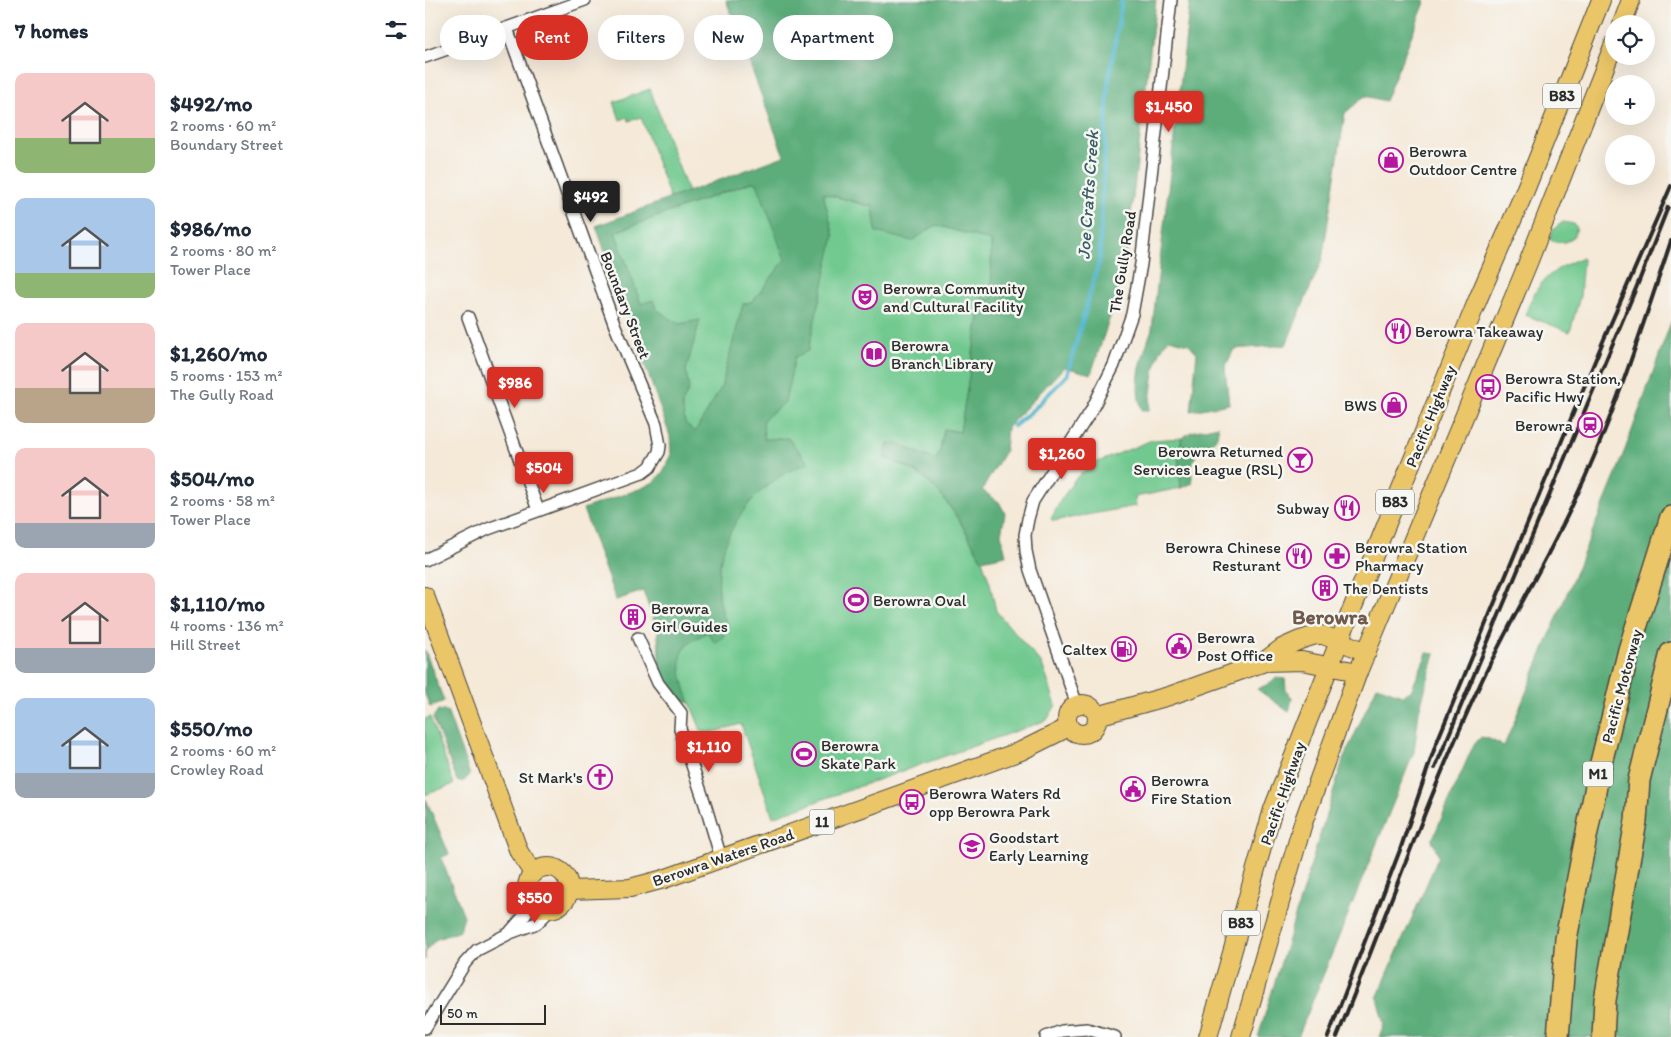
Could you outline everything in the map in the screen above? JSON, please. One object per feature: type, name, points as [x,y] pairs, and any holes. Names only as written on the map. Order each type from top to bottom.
[{"type":"highway","name":"Pacific Motorway","points":[[1558,1037],[1566,939],[1599,771],[1629,650],[1671,517]]},
{"type":"highway","points":[[1603,1037],[1605,1000],[1636,821],[1639,780],[1671,652]]},
{"type":"main road","name":"Pacific Highway","points":[[1208,1037],[1273,809],[1339,641],[1601,0]]},
{"type":"main road","points":[[1625,15],[1631,0]]},
{"type":"main road","name":"Pacific Highway","points":[[1241,1037],[1303,823],[1358,672],[1528,263],[1606,65]]},
{"type":"main road","points":[[425,596],[519,852],[533,873]]},
{"type":"main road","points":[[1097,716],[1163,698],[1262,662],[1283,648],[1315,635],[1323,635],[1367,652]]},
{"type":"main road","points":[[1262,662],[1302,661],[1358,672]]},
{"type":"main road","points":[[1083,704],[1092,708],[1097,716],[1096,726],[1085,734],[1076,733],[1069,727],[1067,722],[1070,710],[1077,705],[1083,704]]},
{"type":"main road","name":"Berowra Waters Road","points":[[569,890],[631,888],[664,879],[1021,751],[1069,727]]},
{"type":"main road","points":[[544,867],[556,869],[566,877],[569,890],[561,904],[551,909],[541,908],[530,900],[527,894],[527,886],[533,873],[544,867]]},
{"type":"street","points":[[425,57],[585,0]]},
{"type":"street","name":"The Gully Road","points":[[1077,705],[1030,570],[1025,536],[1033,501],[1091,411],[1114,365],[1132,314],[1141,264],[1171,0]]},
{"type":"street","name":"Boundary Street","points":[[425,560],[488,529],[633,477],[651,467],[660,446],[656,424],[615,326],[507,28]]},
{"type":"street","points":[[468,317],[537,510]]},
{"type":"street","points":[[639,638],[658,683],[681,714],[679,729],[705,804],[721,858]]},
{"type":"street","points":[[510,932],[526,914],[530,900]]},
{"type":"street","points":[[425,1028],[465,963],[477,950],[510,932],[537,923],[551,909]]},
{"type":"street","points":[[1046,1037],[1062,1031],[1087,1029],[1115,1037]]},
{"type":"green space","points":[[726,0],[1156,0],[1124,275],[1091,374],[1064,367],[1007,428],[1005,451],[982,490],[999,502],[1005,513],[1001,534],[1006,555],[982,560],[953,511],[936,489],[911,469],[885,458],[888,443],[897,444],[936,460],[940,451],[944,429],[960,432],[982,298],[992,300],[991,241],[936,225],[912,241],[876,232],[873,207],[823,193],[834,236],[808,351],[795,357],[785,402],[763,420],[764,439],[788,438],[809,463],[785,473],[764,488],[746,507],[733,528],[723,552],[719,576],[720,602],[728,627],[722,638],[715,643],[707,632],[694,640],[687,645],[681,658],[681,673],[690,703],[673,697],[660,679],[658,631],[643,591],[616,600],[583,509],[654,482],[663,472],[671,455],[670,436],[596,226],[784,156],[748,60],[763,60],[763,15],[732,15]],"holes":[[[751,182],[757,183],[785,260],[753,301],[743,304],[721,388],[695,432],[685,423],[682,404],[689,389],[686,370],[700,320],[679,324],[656,309],[653,300],[641,304],[615,232]]]},
{"type":"green space","points":[[1190,0],[1426,0],[1385,101],[1365,96],[1345,113],[1322,260],[1286,345],[1234,349],[1225,368],[1229,404],[1191,411],[1197,353],[1189,344],[1169,339],[1164,345],[1156,363],[1149,411],[1142,410],[1139,400],[1138,379],[1142,359],[1152,329]]},
{"type":"green space","points":[[650,89],[688,192],[670,198],[641,117],[629,121],[628,117],[620,120],[614,102]]},
{"type":"green space","points":[[752,182],[822,193],[991,240],[992,300],[982,299],[960,432],[944,429],[940,451],[936,460],[897,444],[888,443],[885,458],[913,470],[936,488],[959,520],[982,560],[990,583],[996,611],[1042,664],[1056,705],[1047,720],[773,817],[741,724],[703,735],[690,703],[673,697],[660,679],[658,631],[643,591],[616,600],[588,520],[692,482],[664,335],[653,300],[641,304],[615,232]]},
{"type":"green space","points":[[1563,222],[1574,224],[1577,228],[1574,236],[1568,241],[1562,242],[1549,239],[1554,229]]},
{"type":"green space","points":[[1581,258],[1583,259],[1580,296],[1570,332],[1525,315],[1534,294],[1545,279],[1560,268]]},
{"type":"green space","points":[[1671,322],[1671,1037],[1379,1037],[1384,1024],[1377,998],[1439,856],[1432,840],[1473,746],[1481,737],[1504,746],[1617,472]]},
{"type":"green space","points":[[1218,426],[1216,437],[1194,459],[1192,465],[1193,483],[1181,488],[1178,454],[1182,438],[1191,432]]},
{"type":"green space","points":[[1182,438],[1178,454],[1181,488],[1135,497],[1136,506],[1053,521],[1051,519],[1075,479],[1093,464],[1152,440]]},
{"type":"green space","points":[[425,650],[444,701],[430,707],[425,694]]},
{"type":"green space","points":[[1427,653],[1435,654],[1419,711],[1414,752],[1298,1037],[1258,1037],[1343,760],[1377,686],[1402,695],[1411,691]]},
{"type":"green space","points":[[1276,678],[1285,679],[1286,690],[1292,698],[1289,712],[1257,689],[1271,683]]},
{"type":"green space","points":[[438,710],[447,711],[470,775],[464,781],[457,781],[433,718]]},
{"type":"green space","points":[[430,717],[454,784],[425,795],[425,719]]},
{"type":"green space","points":[[426,799],[449,854],[441,858],[464,916],[460,931],[437,939],[425,951]]},
{"type":"waterway","name":"Joe Crafts Creek","points":[[1014,426],[1033,410],[1067,375],[1099,262],[1108,85],[1122,0]]},
{"type":"railway","points":[[1328,1037],[1400,850],[1436,744],[1604,339],[1671,186]]},
{"type":"railway","points":[[1435,768],[1639,281],[1668,207]]},
{"type":"railway","points":[[1337,1037],[1422,820],[1458,734],[1488,667],[1561,529],[1601,441],[1626,375],[1671,241]]},
{"type":"place","name":"Berowra Outdoor Centre","points":[[1391,160]]},
{"type":"place","name":"Berowra Community and Cultural Facility","points":[[865,297]]},
{"type":"place","name":"Berowra Takeaway","points":[[1398,331]]},
{"type":"place","name":"Berowra Branch Library","points":[[874,354]]},
{"type":"place","name":"Berowra Station, Pacific Hwy","points":[[1488,387]]},
{"type":"place","name":"BWS","points":[[1394,405]]},
{"type":"place","name":"Berowra","points":[[1590,425]]},
{"type":"place","name":"Berowra Returned Services League (RSL)","points":[[1300,460]]},
{"type":"place","name":"Subway","points":[[1347,508]]},
{"type":"place","name":"Berowra Chinese Resturant","points":[[1299,556]]},
{"type":"place","name":"Berowra Station Pharmacy","points":[[1337,556]]},
{"type":"place","name":"The Dentists","points":[[1325,588]]},
{"type":"place","name":"Berowra Oval","points":[[856,600]]},
{"type":"place","name":"Berowra Girl Guides","points":[[633,617]]},
{"type":"place","name":"Berowra Post Office","points":[[1179,646]]},
{"type":"place","name":"Caltex","points":[[1124,649]]},
{"type":"place","name":"Berowra Skate Park","points":[[804,754]]},
{"type":"place","name":"St Mark's","points":[[600,777]]},
{"type":"place","name":"Berowra Fire Station","points":[[1133,789]]},
{"type":"place","name":"Berowra Waters Rd opp Berowra Park","points":[[912,802]]},
{"type":"place","name":"Goodstart Early Learning","points":[[972,846]]},
{"type":"district","name":"Berowra","points":[[1330,617]]}]
